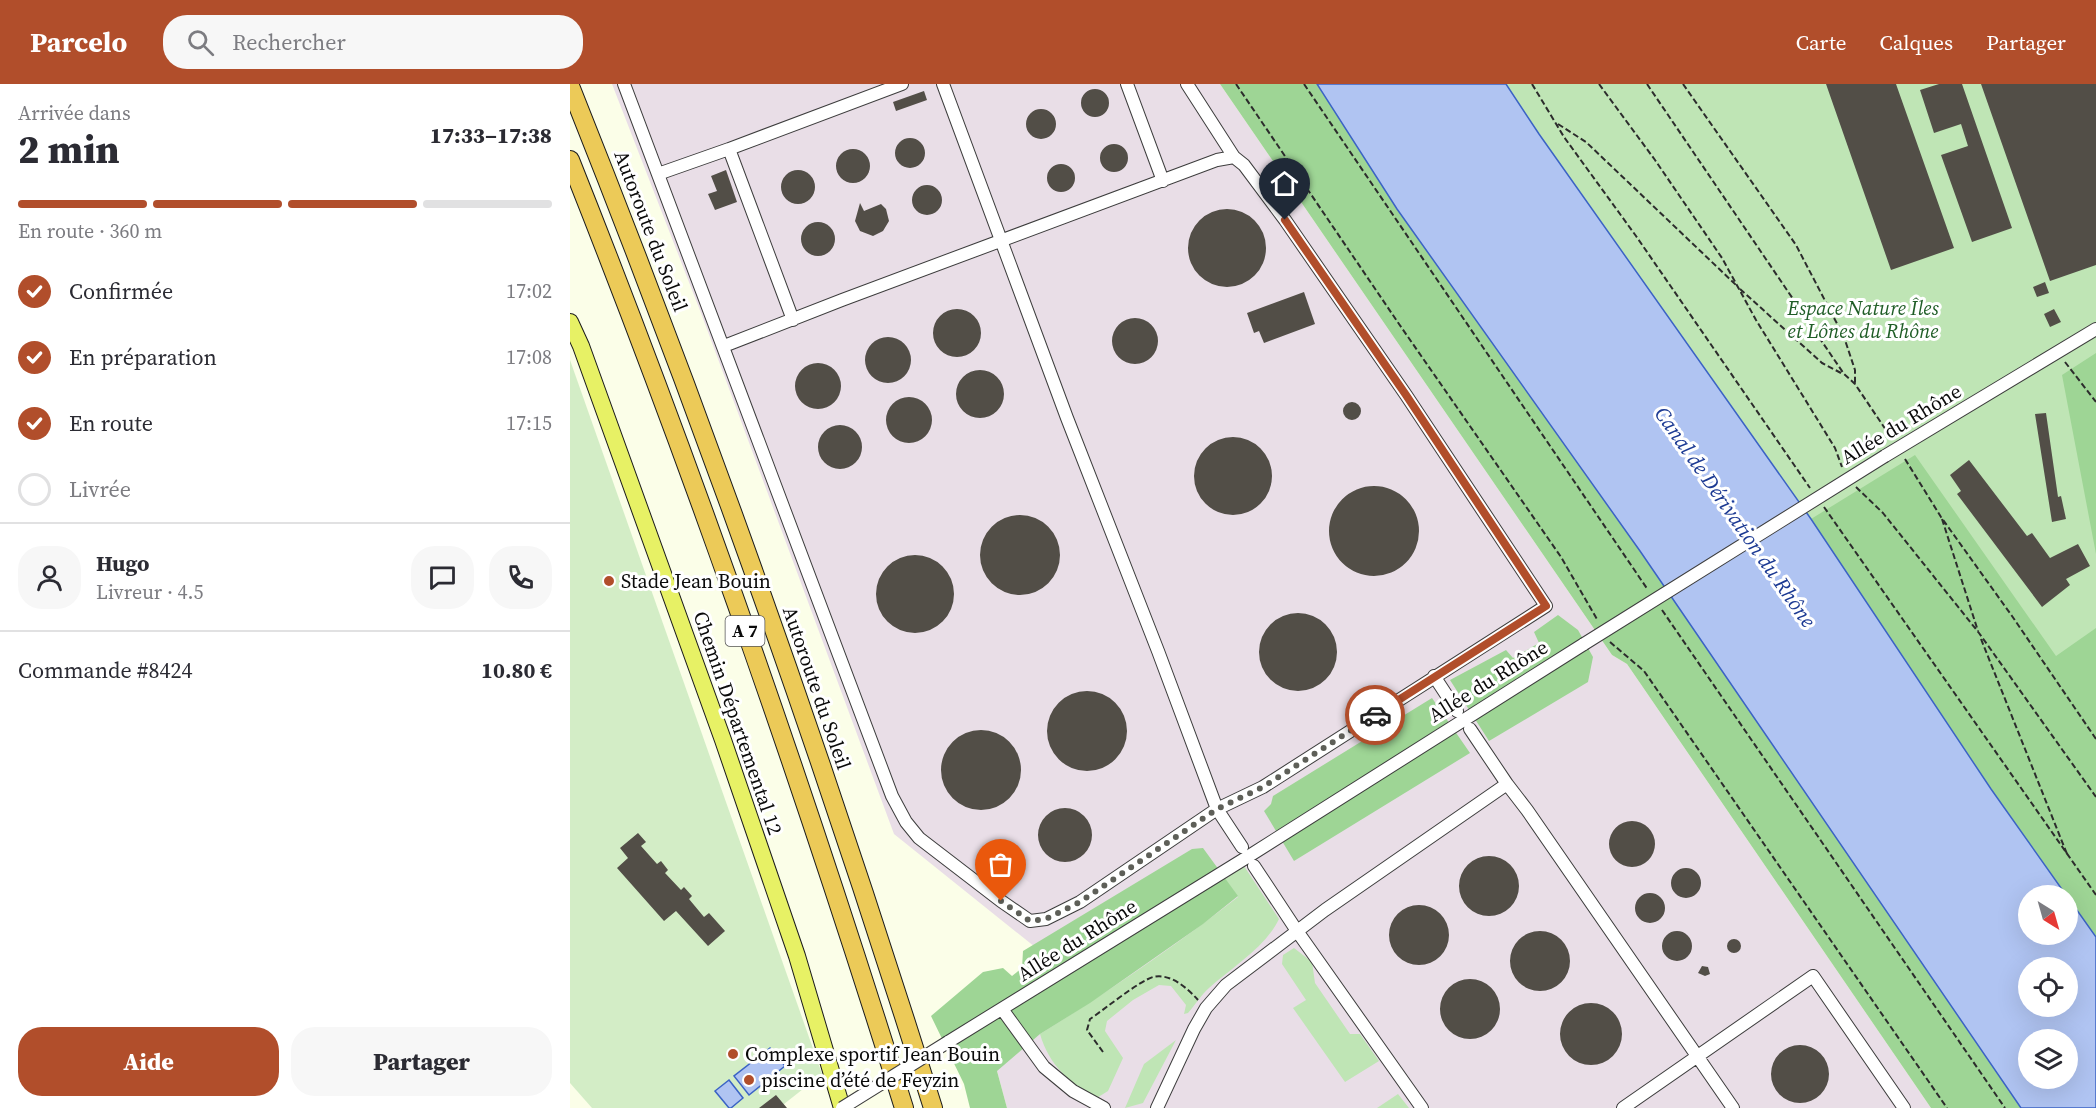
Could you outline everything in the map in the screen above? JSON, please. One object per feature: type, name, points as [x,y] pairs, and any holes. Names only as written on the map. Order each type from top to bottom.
[{"type":"highway","name":"Autoroute du Soleil","points":[[570,86],[661,321],[762,597],[876,929],[933,1108]]},
{"type":"highway","name":"A 7","points":[[570,160],[675,436],[767,693],[904,1108]]},
{"type":"main road","name":"Chemin Départemental 12","points":[[570,322],[581,346],[723,740],[797,956],[842,1108]]},
{"type":"street","points":[[624,84],[892,796],[906,822],[919,838],[1030,921],[1046,919],[1080,902],[1217,809],[1263,787],[1546,606],[1406,395],[1285,220],[1244,165],[1234,157],[1187,84]]},
{"type":"street","points":[[658,174],[902,84]]},
{"type":"street","points":[[943,84],[1217,809],[1242,848]]},
{"type":"street","points":[[1126,84],[1163,181]]},
{"type":"street","points":[[729,149],[793,320]]},
{"type":"street","points":[[724,346],[1217,160],[1234,157]]},
{"type":"street","name":"Allée du Rhône","points":[[842,1108],[1259,850],[1898,447],[2096,329]]},
{"type":"street","points":[[1434,676],[1457,711]]},
{"type":"street","points":[[1470,729],[1733,1108]]},
{"type":"street","points":[[1157,1108],[1194,1029],[1206,1008],[1226,985],[1325,909],[1507,784]]},
{"type":"street","points":[[1254,866],[1422,1108]]},
{"type":"street","points":[[1623,1108],[1813,976],[1904,1108]]},
{"type":"street","points":[[1002,1009],[1044,1067],[1073,1091],[1104,1108]]},
{"type":"path","points":[[1236,84],[1561,557],[1600,625]]},
{"type":"path","points":[[1599,84],[1655,160],[1722,258],[1737,287],[1835,448],[1843,468]]},
{"type":"path","points":[[1647,84],[1844,374],[1855,384],[1898,447],[1941,517],[2096,739]]},
{"type":"path","points":[[1683,84],[1796,245],[1844,336],[1855,370],[1855,384]]},
{"type":"path","points":[[1556,122],[1586,142],[1737,287],[1822,363],[1844,374]]},
{"type":"path","points":[[2057,353],[2096,402]]},
{"type":"path","points":[[1853,482],[1883,513],[1979,633],[2096,797]]},
{"type":"path","points":[[1941,517],[1979,633],[2070,859]]},
{"type":"path","points":[[1606,635],[1612,645],[1644,671],[1947,1108]]},
{"type":"path","points":[[1103,1052],[1087,1030],[1090,1019],[1154,977],[1170,978],[1187,988],[1206,1008]]},
{"type":"shaded area","points":[[612,84],[1220,84],[1612,655],[1627,664],[1931,1108],[1007,1108],[997,1071],[1035,947],[894,834],[701,313]]},
{"type":"green space","points":[[1220,84],[1317,84],[1397,209],[1640,551],[2021,1108],[1931,1108],[1627,664],[1612,655]]},
{"type":"green space","name":"Espace Nature Îles et Lônes du Rhône","points":[[1418,84],[2096,84],[2096,1075],[2072,1017],[2078,1017],[2078,957],[2020,957]]},
{"type":"green space","points":[[2096,353],[2096,554],[2062,375]]},
{"type":"green space","name":"Stade Jean Bouin","points":[[570,360],[822,1074],[779,1108],[592,1108],[570,1083]]},
{"type":"green space","points":[[1915,455],[2056,656],[2096,628],[2096,937],[2078,912],[2078,885],[2059,885],[1991,789],[1811,519]]},
{"type":"green space","points":[[1558,615],[1578,630],[1593,657],[1588,682],[1489,741],[1450,680],[1506,650],[1513,658],[1539,643],[1534,632]]},
{"type":"green space","points":[[1432,698],[1470,753],[1294,861],[1264,811],[1271,804],[1273,796]]},
{"type":"green space","points":[[1203,848],[1238,896],[1203,924],[1090,1003],[1040,1034],[997,1071],[1007,1108],[970,1108],[964,1084],[931,1016],[983,972],[1003,968],[1012,976],[1022,968],[1023,951],[1192,849]]},
{"type":"green space","points":[[1244,866],[1279,919],[1273,929],[1257,948],[1206,991],[1188,1013],[1184,1014],[1186,1005],[1171,986],[1159,985],[1133,1000],[1107,1021],[1105,1031],[1123,1058],[1108,1091],[1095,1099],[1061,1072],[1049,1055],[1040,1034],[1141,968],[1238,897],[1225,879]]},
{"type":"green space","points":[[1294,948],[1312,962],[1315,983],[1350,1034],[1360,1034],[1379,1061],[1345,1082],[1293,1008],[1306,1000],[1282,964],[1283,955]]},
{"type":"green space","points":[[1176,1040],[1143,1103],[1125,1108],[1144,1064]]},
{"type":"green space","points":[[1398,1094],[1409,1108],[1377,1108]]},
{"type":"water","name":"Canal de Dérivation du Rhône","points":[[1317,84],[1506,84],[1811,519],[1991,789],[2059,885],[2018,885],[2018,945],[2078,945],[2078,912],[2096,937],[2096,1108],[2021,1108],[1640,551],[1397,209]]},
{"type":"water","points":[[770,1048],[785,1066],[749,1095],[734,1076]]},
{"type":"water","points":[[729,1080],[743,1098],[731,1108],[715,1091]]},
{"type":"building","points":[[1826,84],[1896,84],[1954,248],[1891,270]]},
{"type":"building","points":[[1939,84],[1962,84],[2012,228],[1972,242],[1941,155],[1968,146],[1961,124],[1934,133],[1920,90]]},
{"type":"building","points":[[1981,84],[2096,84],[2096,265],[2050,281]]},
{"type":"building","points":[[1095,89],[1105,93],[1109,103],[1105,113],[1095,117],[1085,113],[1081,103],[1085,93]]},
{"type":"building","points":[[924,91],[927,100],[896,111],[893,102]]},
{"type":"building","points":[[1041,109],[1051,114],[1056,124],[1051,134],[1041,139],[1031,134],[1026,124],[1031,114]]},
{"type":"building","points":[[910,138],[921,142],[925,153],[921,164],[910,168],[899,164],[895,153],[899,142]]},
{"type":"building","points":[[1114,144],[1124,148],[1128,158],[1124,168],[1114,172],[1104,168],[1100,158],[1104,148]]},
{"type":"building","points":[[853,149],[865,154],[870,166],[865,178],[853,183],[841,178],[836,166],[841,154]]},
{"type":"building","points":[[1061,164],[1071,168],[1075,178],[1071,188],[1061,192],[1051,188],[1047,178],[1051,168]]},
{"type":"building","points":[[726,170],[737,202],[715,210],[708,194],[717,191],[711,176]]},
{"type":"building","points":[[798,170],[810,175],[815,187],[810,199],[798,204],[786,199],[781,187],[786,175]]},
{"type":"building","points":[[927,185],[938,189],[942,200],[938,211],[927,215],[916,211],[912,200],[916,189]]},
{"type":"building","points":[[860,203],[864,211],[881,204],[886,209],[889,221],[883,231],[873,236],[860,231],[855,221]]},
{"type":"building","points":[[1219,209],[1235,209],[1249,215],[1260,226],[1266,240],[1266,256],[1260,270],[1249,281],[1235,287],[1219,287],[1205,281],[1194,270],[1188,256],[1188,240],[1194,226],[1205,215]]},
{"type":"building","points":[[818,222],[830,227],[835,239],[830,251],[818,256],[806,251],[801,239],[806,227]]},
{"type":"building","points":[[2045,282],[2049,293],[2037,297],[2033,287]]},
{"type":"building","points":[[1304,292],[1315,324],[1264,343],[1259,331],[1254,333],[1247,313]]},
{"type":"building","points":[[957,309],[974,316],[981,333],[974,350],[957,357],[940,350],[933,333],[940,316]]},
{"type":"building","points":[[2054,309],[2061,322],[2050,327],[2044,314]]},
{"type":"building","points":[[1135,318],[1151,325],[1158,341],[1151,357],[1135,364],[1119,357],[1112,341],[1119,325]]},
{"type":"building","points":[[888,337],[897,338],[904,344],[910,351],[910,369],[904,376],[897,382],[888,383],[879,382],[872,376],[866,369],[865,360],[866,351],[872,344],[879,338]]},
{"type":"building","points":[[818,363],[827,364],[834,370],[840,377],[840,395],[834,402],[827,408],[818,409],[809,408],[802,402],[796,395],[795,386],[796,377],[802,370],[809,364]]},
{"type":"building","points":[[980,370],[997,377],[1004,394],[997,411],[980,418],[963,411],[956,394],[963,377]]},
{"type":"building","points":[[909,397],[925,404],[932,420],[925,436],[909,443],[893,436],[886,420],[893,404]]},
{"type":"building","points":[[1348,402],[1356,402],[1361,407],[1359,418],[1348,420],[1343,415],[1343,407]]},
{"type":"building","points":[[2046,413],[2058,497],[2061,496],[2066,519],[2052,522],[2035,414]]},
{"type":"building","points":[[840,425],[856,431],[862,447],[856,463],[840,469],[824,463],[818,447],[824,431]]},
{"type":"building","points":[[1225,437],[1241,437],[1255,443],[1266,454],[1272,468],[1272,484],[1266,498],[1255,509],[1241,515],[1225,515],[1211,509],[1200,498],[1194,484],[1194,468],[1200,454],[1211,443]]},
{"type":"building","points":[[1969,460],[2027,536],[2032,533],[2050,558],[2078,544],[2090,566],[2066,579],[2070,585],[2042,607],[1957,494],[1961,491],[1950,475]]},
{"type":"building","points":[[1374,486],[1391,489],[1406,499],[1416,514],[1419,531],[1416,548],[1406,563],[1391,573],[1374,576],[1357,573],[1342,563],[1332,548],[1329,531],[1332,514],[1342,499],[1357,489]]},
{"type":"building","points":[[1020,515],[1035,518],[1048,527],[1057,540],[1060,555],[1057,570],[1048,583],[1035,592],[1020,595],[1005,592],[992,583],[983,570],[980,555],[983,540],[992,527],[1005,518]]},
{"type":"building","points":[[907,555],[923,555],[937,561],[948,572],[954,586],[954,602],[948,616],[937,627],[923,633],[907,633],[893,627],[882,616],[876,602],[876,586],[882,572],[893,561]]},
{"type":"building","points":[[1298,613],[1313,616],[1326,624],[1334,637],[1337,652],[1334,667],[1326,680],[1313,688],[1298,691],[1283,688],[1270,680],[1262,667],[1259,652],[1262,637],[1270,624],[1283,616]]},
{"type":"building","points":[[1087,691],[1102,694],[1115,703],[1124,716],[1127,731],[1124,746],[1115,759],[1102,768],[1087,771],[1072,768],[1059,759],[1050,746],[1047,731],[1050,716],[1059,703],[1072,694]]},
{"type":"building","points":[[981,730],[996,733],[1009,742],[1018,755],[1021,770],[1018,785],[1009,798],[996,807],[981,810],[966,807],[953,798],[944,785],[941,770],[944,755],[953,742],[966,733]]},
{"type":"building","points":[[1060,808],[1070,808],[1080,812],[1088,820],[1092,835],[1088,850],[1080,858],[1070,862],[1060,862],[1050,858],[1042,850],[1038,840],[1038,830],[1042,820],[1050,812]]},
{"type":"building","points":[[1632,821],[1648,828],[1655,844],[1648,860],[1632,867],[1616,860],[1609,844],[1616,828]]},
{"type":"building","points":[[638,833],[646,842],[641,846],[657,864],[661,861],[668,870],[665,873],[681,890],[684,887],[692,896],[689,899],[704,917],[709,913],[725,931],[708,946],[676,911],[664,921],[617,868],[628,858],[620,848]]},
{"type":"building","points":[[1489,856],[1506,861],[1514,869],[1519,886],[1514,903],[1506,911],[1489,916],[1472,911],[1464,903],[1459,886],[1464,869],[1472,861]]},
{"type":"building","points":[[1686,868],[1697,872],[1701,883],[1697,894],[1686,898],[1675,894],[1671,883],[1675,872]]},
{"type":"building","points":[[1650,893],[1661,897],[1665,908],[1661,919],[1650,923],[1639,919],[1635,908],[1639,897]]},
{"type":"building","points":[[1413,905],[1425,905],[1436,910],[1444,918],[1449,935],[1447,947],[1436,960],[1425,965],[1413,965],[1402,960],[1394,952],[1389,941],[1389,929],[1394,918],[1402,910]]},
{"type":"building","points":[[1534,931],[1546,931],[1557,936],[1565,944],[1570,961],[1568,973],[1557,986],[1546,991],[1534,991],[1523,986],[1515,978],[1510,967],[1510,955],[1515,944],[1523,936]]},
{"type":"building","points":[[1677,931],[1688,935],[1692,946],[1688,957],[1677,961],[1666,957],[1662,946],[1666,935]]},
{"type":"building","points":[[1731,939],[1737,939],[1741,946],[1737,953],[1731,953],[1727,949],[1727,943]]},
{"type":"building","points":[[1702,966],[1708,967],[1710,974],[1705,976],[1698,973]]},
{"type":"building","points":[[1464,979],[1476,979],[1487,984],[1495,992],[1500,1009],[1498,1021],[1487,1034],[1476,1039],[1464,1039],[1453,1034],[1445,1026],[1440,1015],[1440,1003],[1445,992],[1453,984]]},
{"type":"building","points":[[1591,1003],[1608,1008],[1613,1012],[1617,1017],[1622,1034],[1617,1051],[1613,1056],[1608,1060],[1591,1065],[1574,1060],[1569,1056],[1565,1051],[1560,1034],[1565,1017],[1569,1012],[1574,1008]]},
{"type":"building","points":[[1800,1045],[1811,1047],[1824,1058],[1829,1074],[1827,1085],[1816,1098],[1800,1103],[1789,1101],[1776,1090],[1771,1074],[1773,1063],[1784,1050]]},
{"type":"building","points":[[776,1095],[787,1108],[759,1108]]},
{"type":"way so far","points":[[1001,901],[1030,921],[1046,919],[1063,911],[1138,864],[1217,809],[1263,787],[1375,715]]},
{"type":"place","name":"Stade Jean Bouin","points":[[609,581]]},
{"type":"place","name":"Complexe sportif Jean Bouin","points":[[733,1054]]},
{"type":"place","name":"piscine d’été de Feyzin","points":[[749,1080]]},
{"type":"route","points":[[1285,220],[1406,395],[1546,606],[1375,715]]}]
